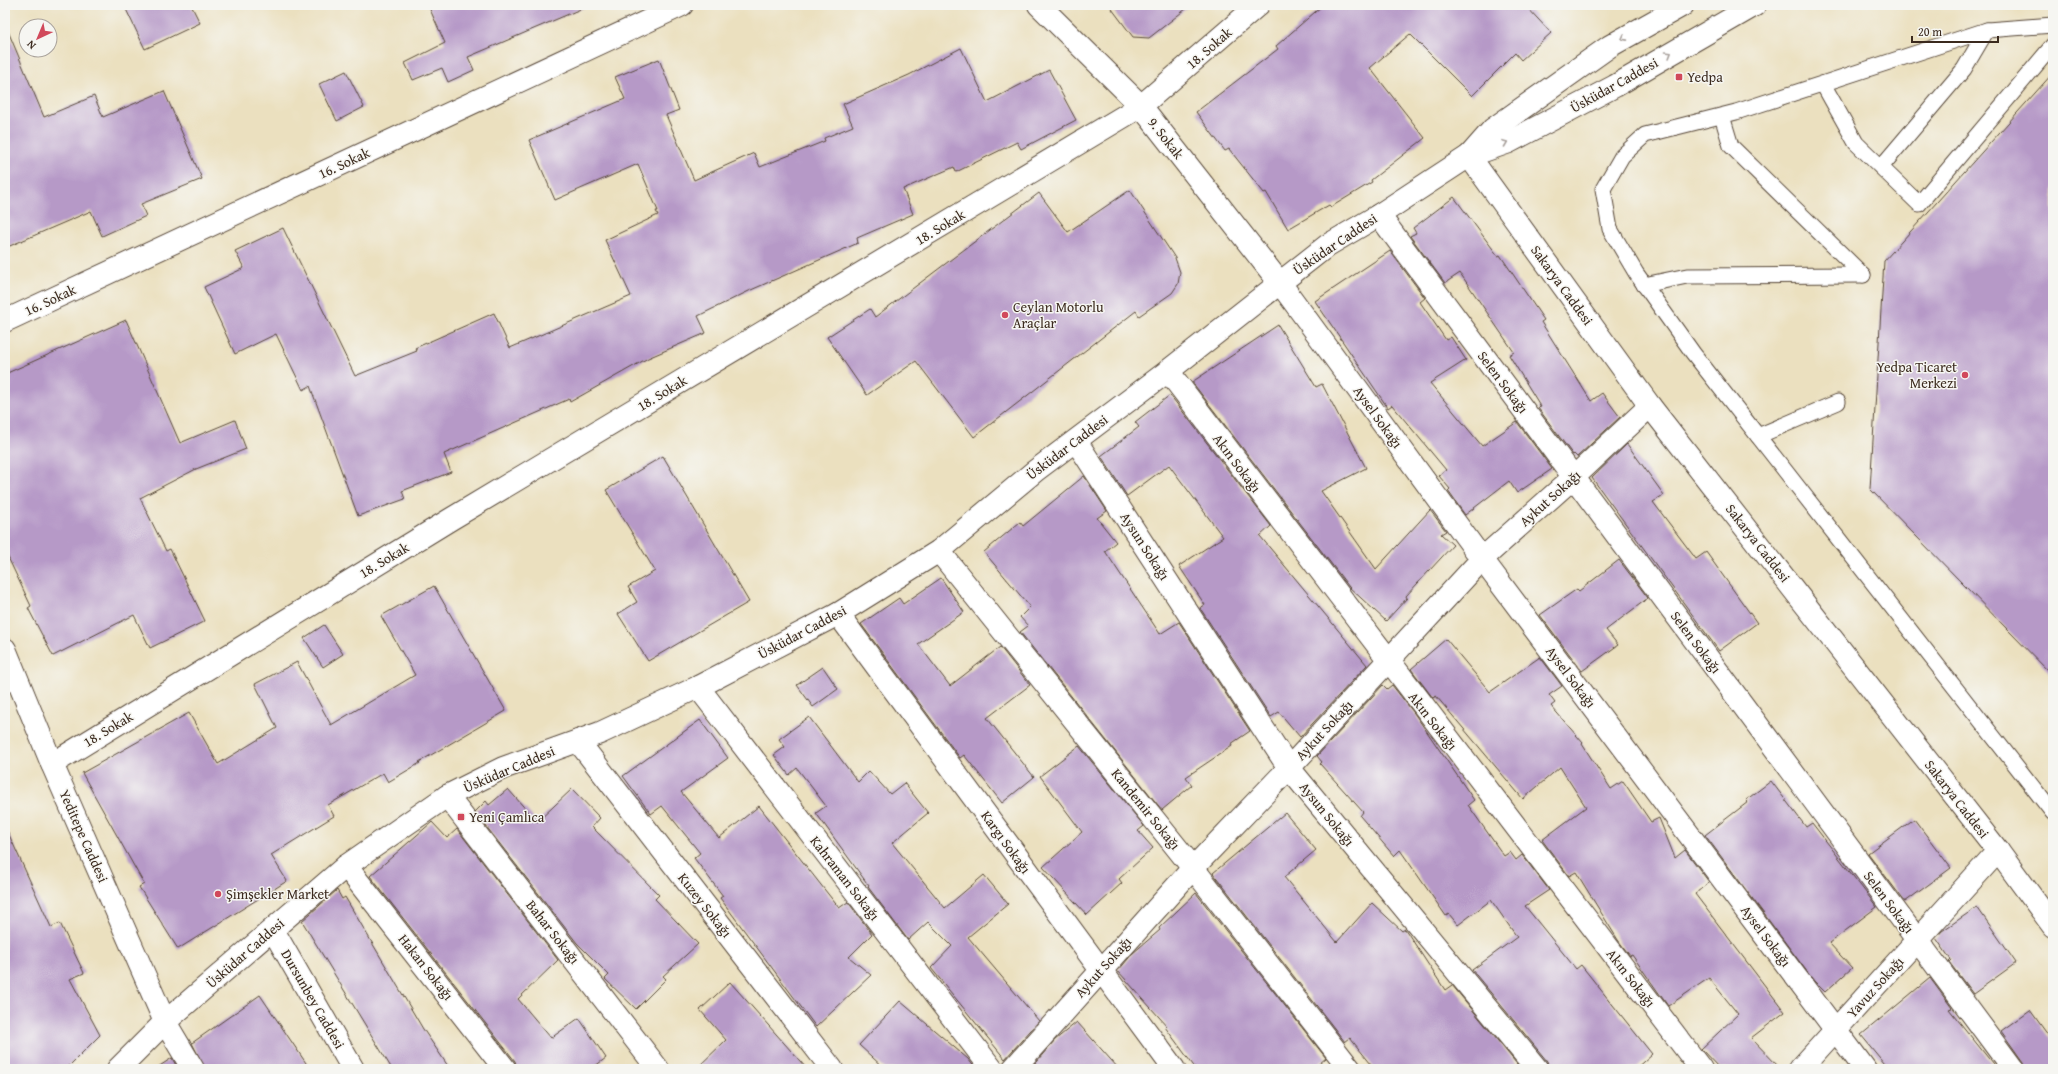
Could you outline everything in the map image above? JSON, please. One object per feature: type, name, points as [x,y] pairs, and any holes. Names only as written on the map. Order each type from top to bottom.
[{"type":"street","name":"16. Sokak","points":[[5,321],[682,5]]},
{"type":"street","name":"9. Sokak","points":[[1039,5],[1142,106],[1280,282]]},
{"type":"street","name":"18. Sokak","points":[[52,764],[437,528],[1142,106],[1258,5]]},
{"type":"street","name":"Üsküdar Caddesi","points":[[1469,156],[1493,129],[1610,46],[1683,5]]},
{"type":"street","name":"Üsküdar Caddesi","points":[[118,1069],[165,1022],[346,866],[447,796],[503,768],[578,741],[698,687],[838,614],[939,551],[1036,471],[1168,371],[1328,245],[1378,215],[1469,156],[1508,142],[1602,93],[1755,5]]},
{"type":"street","name":"Sakarya Caddesi","points":[[1469,156],[1650,406],[1998,851],[2053,926]]},
{"type":"street","name":"Selen Sokağı","points":[[1378,215],[2013,1069]]},
{"type":"street","name":"Aysel Sokağı","points":[[1280,282],[1482,559],[1865,1069]]},
{"type":"street","name":"Akın Sokağı","points":[[1168,371],[1701,1069]]},
{"type":"street","name":"Aykut Sokağı","points":[[1013,1069],[1100,970],[1193,868],[1289,768],[1482,559],[1574,477],[1650,406]]},
{"type":"street","name":"Aysun Sokağı","points":[[1076,441],[1289,768],[1537,1069]]},
{"type":"street","name":"Kandemir Sokağı","points":[[939,551],[1193,868],[1350,1069]]},
{"type":"street","name":"Kargı Sokağı","points":[[838,614],[1174,1069]]},
{"type":"street","name":"Yeditepe Caddesi","points":[[5,649],[52,764],[165,1022],[193,1069]]},
{"type":"street","name":"Kahraman Sokağı","points":[[698,687],[992,1069]]},
{"type":"street","name":"Kuzey Sokağı","points":[[578,741],[832,1069]]},
{"type":"street","name":"Bahar Sokağı","points":[[447,796],[658,1069]]},
{"type":"street","name":"Yavuz Sokağı","points":[[1800,1069],[1998,851]]},
{"type":"street","name":"Hakan Sokağı","points":[[346,866],[505,1069]]},
{"type":"street","name":"Dursunbey Caddesi","points":[[273,930],[353,1069]]},
{"type":"lane","points":[[2053,25],[1987,30],[1722,116],[1645,135],[1622,156],[1602,189],[1610,229],[1644,285],[1693,353],[2053,813]]},
{"type":"lane","points":[[1881,167],[1964,69],[1987,30]]},
{"type":"lane","points":[[1823,84],[1856,144],[1918,204],[2053,45]]},
{"type":"lane","points":[[1644,285],[1687,276],[1863,275],[1731,146],[1722,116]]},
{"type":"lane","points":[[1758,436],[1838,402]]},
{"type":"building","points":[[124,5],[191,5],[200,23],[145,49]]},
{"type":"building","points":[[428,5],[590,5],[468,57],[474,70],[448,82],[442,68],[413,80],[405,63],[445,43]]},
{"type":"building","points":[[1109,5],[1191,5],[1149,38],[1133,37]]},
{"type":"building","points":[[1323,5],[1525,5],[1551,33],[1521,60],[1515,53],[1472,96],[1410,34],[1370,68],[1425,138],[1371,180],[1372,182],[1331,207],[1329,205],[1288,229],[1266,192],[1264,193],[1229,149],[1225,151],[1196,112],[1278,49],[1276,46]]},
{"type":"building","points":[[5,24],[44,117],[94,96],[103,117],[164,91],[202,179],[141,204],[146,216],[102,236],[91,211],[5,248]]},
{"type":"building","points":[[961,48],[987,102],[1049,70],[1076,120],[1021,149],[1017,142],[956,172],[954,167],[903,189],[913,214],[857,238],[858,243],[751,290],[698,316],[706,333],[648,358],[570,402],[569,399],[444,454],[451,472],[402,491],[405,499],[358,516],[310,386],[303,390],[276,334],[235,354],[204,287],[244,268],[235,251],[283,228],[355,376],[417,351],[415,348],[494,313],[510,348],[631,296],[605,240],[658,215],[656,211],[658,211],[638,164],[555,200],[529,140],[625,99],[615,77],[659,59],[679,110],[666,115],[694,180],[754,153],[760,167],[825,141],[824,138],[853,126],[843,104],[909,75]]},
{"type":"building","points":[[346,71],[364,107],[337,121],[319,84]]},
{"type":"building","name":"Yedpa Ticaret Merkezi","points":[[2053,73],[2053,676],[1870,489],[1884,261]]},
{"type":"building","name":"Ceylan Motorlu Araçlar","points":[[1130,190],[1175,258],[1180,272],[1178,284],[1172,293],[1139,316],[1136,311],[974,437],[916,361],[867,395],[827,337],[870,309],[875,317],[1039,193],[1068,232]]},
{"type":"building","points":[[1454,197],[1498,256],[1500,255],[1544,320],[1541,322],[1591,401],[1602,393],[1620,417],[1577,457],[1574,454],[1573,455],[1538,408],[1541,407],[1509,355],[1514,352],[1460,273],[1445,283],[1410,236],[1416,233],[1413,228]]},
{"type":"building","points":[[1390,251],[1425,298],[1420,302],[1446,340],[1451,337],[1466,360],[1430,383],[1482,446],[1517,422],[1552,469],[1517,493],[1509,481],[1465,515],[1448,491],[1450,489],[1439,476],[1446,470],[1392,405],[1388,408],[1315,301]]},
{"type":"building","points":[[126,320],[180,443],[235,420],[246,449],[196,469],[140,498],[166,551],[170,549],[205,621],[150,648],[134,615],[53,656],[28,608],[31,606],[5,551],[5,374]]},
{"type":"building","points":[[1278,325],[1316,387],[1322,384],[1366,468],[1321,491],[1376,569],[1430,510],[1446,531],[1441,534],[1453,545],[1406,596],[1407,598],[1386,621],[1349,587],[1192,382]]},
{"type":"building","points":[[1170,395],[1271,526],[1260,536],[1367,665],[1300,737],[1279,712],[1271,717],[1200,608],[1205,605],[1179,566],[1223,537],[1169,465],[1127,496],[1101,456],[1139,427],[1135,422]]},
{"type":"building","points":[[1627,444],[1664,495],[1653,502],[1696,559],[1706,552],[1757,623],[1719,651],[1592,478]]},
{"type":"building","points":[[663,456],[749,602],[648,661],[618,614],[637,602],[628,587],[655,571],[606,490]]},
{"type":"building","points":[[1084,476],[1107,511],[1097,518],[1116,542],[1105,551],[1160,634],[1179,622],[1250,731],[1231,744],[1232,746],[1186,777],[1192,785],[1162,810],[1020,632],[1028,626],[1020,617],[1030,607],[984,552],[1020,522],[1023,526]]},
{"type":"building","points":[[1619,560],[1648,598],[1606,630],[1618,645],[1582,671],[1540,615],[1577,589],[1579,591]]},
{"type":"building","points":[[941,578],[964,612],[918,644],[950,686],[1000,647],[1030,685],[987,718],[1034,777],[1002,803],[964,755],[960,758],[861,624],[899,598],[903,604]]},
{"type":"building","points":[[434,586],[506,711],[388,782],[383,773],[328,805],[334,816],[271,855],[287,881],[178,949],[139,887],[144,884],[82,773],[189,713],[218,764],[277,728],[255,684],[297,662],[331,725],[415,675],[381,616]]},
{"type":"building","points":[[324,625],[343,654],[323,667],[304,638]]},
{"type":"building","points":[[1446,639],[1490,692],[1540,657],[1562,686],[1549,695],[1555,703],[1551,706],[1583,743],[1582,744],[1611,789],[1623,781],[1651,822],[1659,818],[1675,858],[1685,850],[1709,882],[1695,894],[1785,1012],[1751,1038],[1781,1069],[1720,1069],[1701,1049],[1738,1014],[1709,978],[1668,1006],[1632,955],[1630,956],[1618,940],[1576,872],[1569,876],[1542,840],[1586,807],[1560,767],[1523,799],[1436,696],[1433,698],[1411,669]]},
{"type":"building","points":[[823,667],[838,689],[813,707],[797,685]]},
{"type":"building","points":[[1383,685],[1387,689],[1392,685],[1414,713],[1474,800],[1468,805],[1504,856],[1510,852],[1516,860],[1522,855],[1549,890],[1525,906],[1576,969],[1581,965],[1652,1054],[1635,1069],[1549,1069],[1547,1061],[1472,970],[1517,937],[1491,900],[1458,925],[1449,914],[1446,916],[1400,850],[1394,856],[1360,816],[1363,812],[1320,764],[1322,762],[1317,756]]},
{"type":"building","points":[[809,717],[858,782],[869,771],[890,794],[904,783],[928,813],[892,843],[945,908],[984,875],[1008,904],[968,937],[1039,1021],[1005,1059],[931,968],[952,946],[928,922],[908,940],[868,887],[869,886],[816,813],[826,806],[797,768],[789,775],[774,755],[785,747],[779,739]]},
{"type":"building","points":[[700,720],[728,758],[681,792],[719,838],[759,806],[839,908],[848,902],[872,934],[849,957],[871,975],[816,1027],[720,898],[723,896],[694,858],[700,853],[662,806],[651,814],[623,776]]},
{"type":"building","points":[[1079,746],[1144,826],[1138,831],[1153,848],[1119,879],[1122,883],[1087,915],[1043,867],[1082,832],[1040,776]]},
{"type":"building","points":[[1771,781],[1806,827],[1812,823],[1877,907],[1829,943],[1852,968],[1825,992],[1814,981],[1705,835],[1748,802],[1746,800]]},
{"type":"building","points":[[508,789],[537,822],[572,789],[600,818],[592,827],[659,895],[655,899],[698,944],[663,976],[666,979],[636,1009],[605,979],[609,975],[577,943],[475,812],[486,801],[489,805]]},
{"type":"building","points":[[1285,813],[1316,850],[1284,877],[1337,942],[1372,903],[1402,931],[1405,929],[1445,990],[1452,985],[1521,1069],[1375,1069],[1350,1038],[1345,1042],[1213,873]]},
{"type":"building","points":[[1914,819],[1951,868],[1905,902],[1868,853]]},
{"type":"building","points":[[432,822],[447,838],[457,829],[558,960],[518,999],[551,1038],[579,1018],[606,1058],[591,1069],[517,1069],[515,1061],[370,876]]},
{"type":"building","points":[[5,826],[51,927],[60,923],[84,973],[70,979],[100,1035],[66,1069],[5,1069]]},
{"type":"building","points":[[337,890],[342,899],[345,897],[423,1029],[450,1069],[392,1069],[302,921]]},
{"type":"building","points":[[1196,893],[1326,1058],[1313,1069],[1196,1069],[1165,1027],[1167,1026],[1118,971],[1133,953],[1160,930],[1159,928]]},
{"type":"building","points":[[1977,907],[2016,963],[1973,994],[1949,962],[1951,960],[1936,938],[1942,931]]},
{"type":"building","points":[[1930,978],[1952,1008],[1949,1009],[1997,1069],[1889,1069],[1861,1035]]},
{"type":"building","points":[[730,982],[807,1069],[696,1069],[726,1040],[700,1010]]},
{"type":"building","points":[[260,995],[310,1069],[205,1069],[192,1043]]},
{"type":"building","points":[[900,1001],[968,1059],[976,1069],[885,1069],[859,1045]]},
{"type":"building","points":[[2030,1010],[2053,1042],[2053,1069],[2025,1069],[2023,1062],[2001,1031]]},
{"type":"building","points":[[1077,1022],[1119,1069],[1030,1069],[1055,1040]]},
{"type":"building","points":[[172,1058],[178,1069],[155,1069]]},
{"type":"place","name":"Yedpa","points":[[1679,77]]},
{"type":"place","name":"Ceylan Motorlu Araçlar","points":[[1005,315]]},
{"type":"place","name":"Yedpa Ticaret Merkezi","points":[[1965,375]]},
{"type":"place","name":"Yeni Çamlıca","points":[[461,817]]},
{"type":"place","name":"Şimşekler Market","points":[[218,894]]}]
